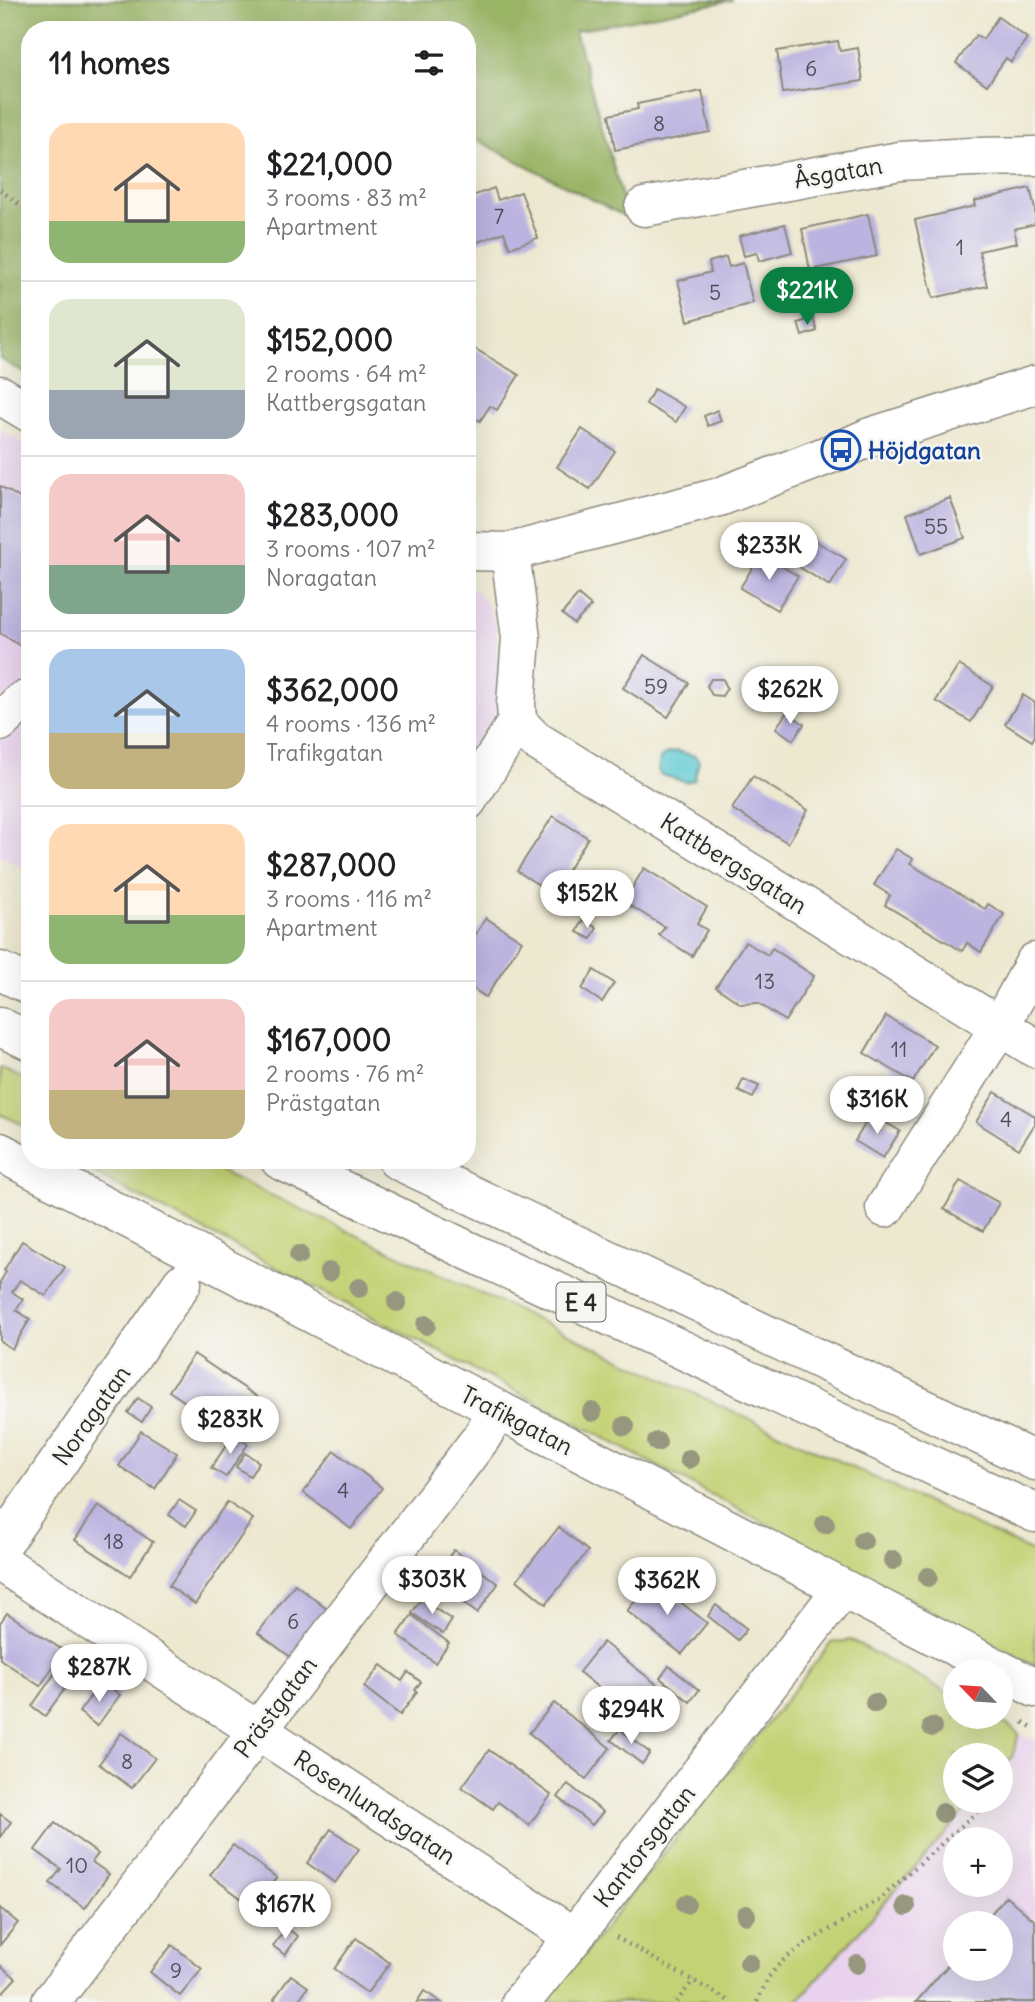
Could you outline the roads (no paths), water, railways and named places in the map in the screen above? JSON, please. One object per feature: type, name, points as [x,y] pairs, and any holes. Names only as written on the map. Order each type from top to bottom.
[{"type":"main road","name":"Åsgatan","points":[[644,207],[900,162],[1035,156]]},
{"type":"main road","points":[[476,551],[510,552],[719,497],[870,437],[1035,384]]},
{"type":"main road","points":[[0,395],[21,408]]},
{"type":"main road","points":[[476,787],[517,722],[521,638],[510,552]]},
{"type":"main road","name":"Kattbergsgatan","points":[[517,722],[535,740],[1035,1048]]},
{"type":"main road","points":[[886,1208],[1000,1026],[1035,962]]},
{"type":"main road","points":[[0,971],[21,981]]},
{"type":"main road","points":[[0,1027],[21,1037]]},
{"type":"main road","name":"Trafikgatan","points":[[0,1152],[21,1163]]},
{"type":"main road","name":"Trafikgatan","points":[[33,1169],[1035,1688]]},
{"type":"main road","name":"E 4","points":[[299,1169],[471,1252],[1035,1513]]},
{"type":"main road","name":"E 4","points":[[416,1169],[1035,1461]]},
{"type":"main road","name":"Noragatan","points":[[0,1547],[182,1283]]},
{"type":"main road","name":"Prästgatan","points":[[51,2002],[481,1438],[498,1410]]},
{"type":"main road","name":"Rosenlundsgatan","points":[[0,1562],[257,1731],[580,1929]]},
{"type":"main road","name":"Kantorsgatan","points":[[521,2002],[842,1589]]},
{"type":"water","points":[[677,751],[695,756],[699,761],[694,780],[686,782],[661,775],[658,770],[660,759],[665,754]]},
{"type":"place","name":"Höjdgatan","points":[[841,450]]}]
